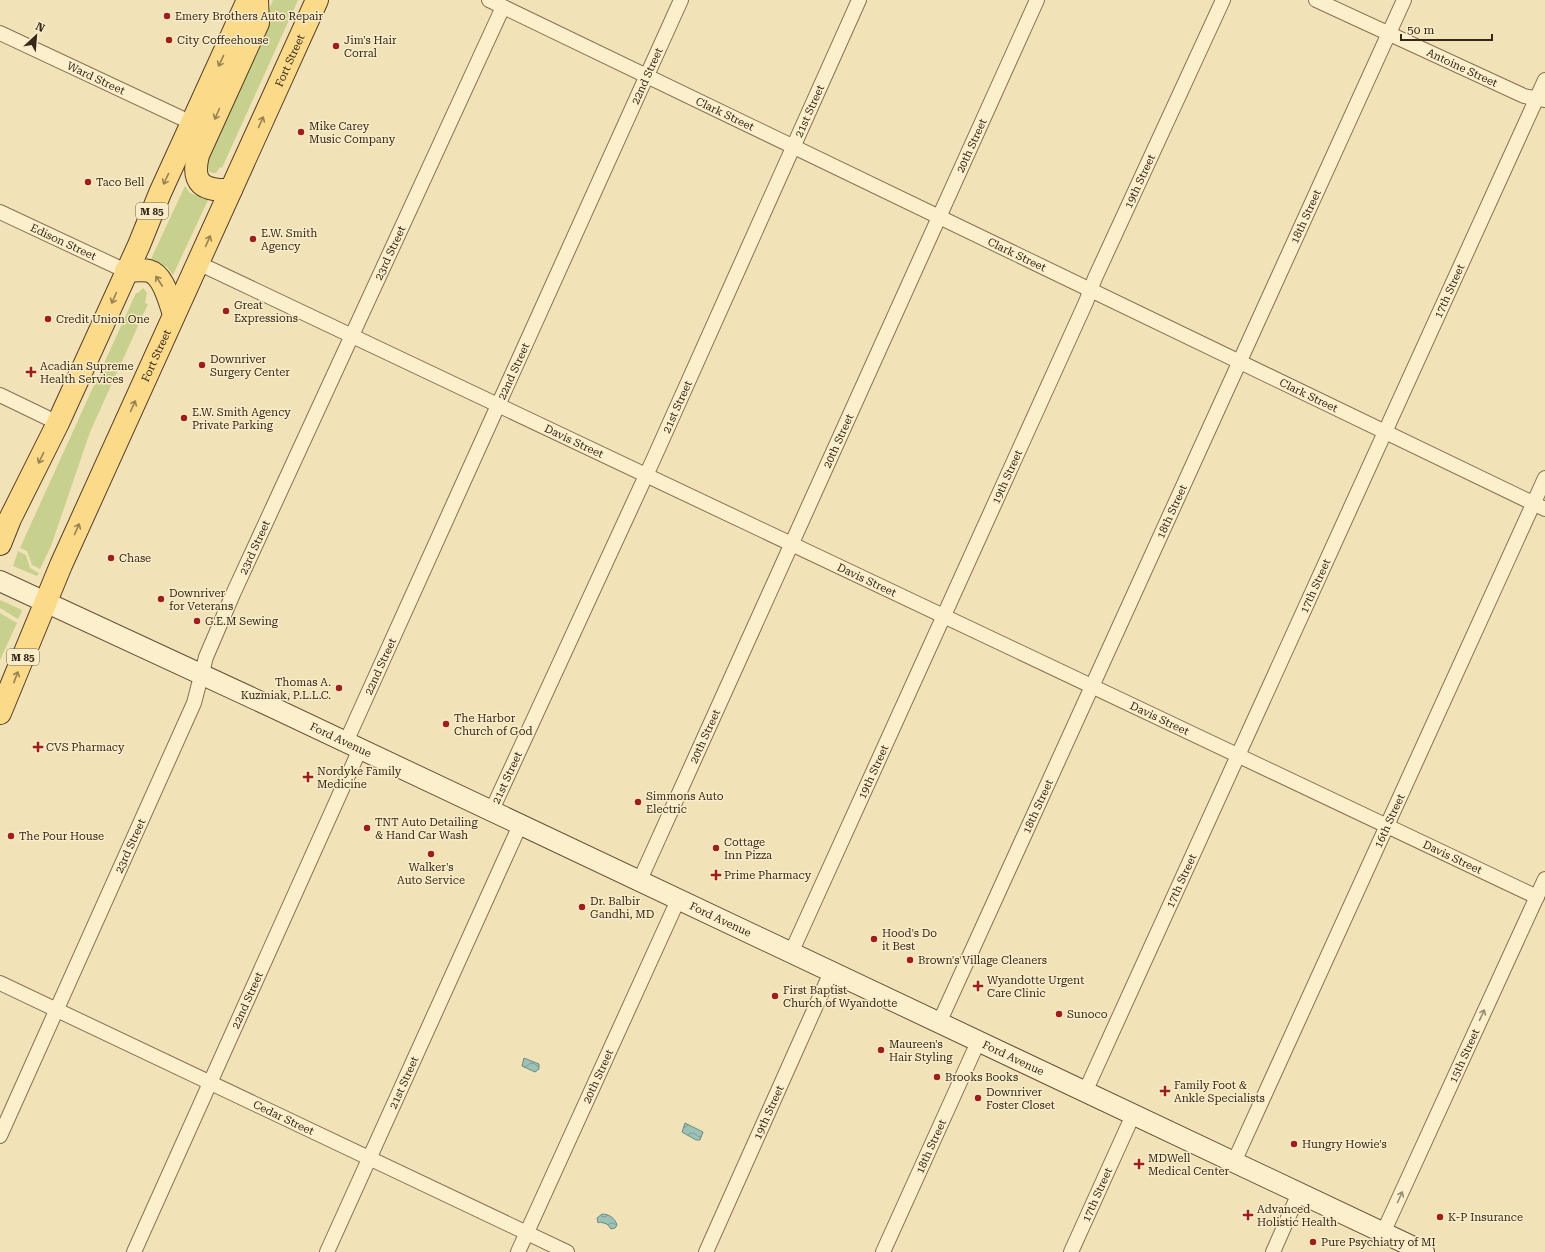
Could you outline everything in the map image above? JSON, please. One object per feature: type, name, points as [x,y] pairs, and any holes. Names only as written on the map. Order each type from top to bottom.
[{"type":"main road","name":"M 85","points":[[0,544],[10,519],[58,423],[248,0]]},
{"type":"main road","points":[[230,190],[214,191],[203,186],[196,175],[195,167],[198,155],[258,23],[257,0]]},
{"type":"main road","name":"Fort Street","points":[[0,713],[46,601],[174,314],[317,0]]},
{"type":"main road","points":[[126,271],[146,270],[157,276],[161,281],[174,314]]},
{"type":"main road","name":"Ford Avenue","points":[[8,584],[1424,1252]]},
{"type":"street","name":"Clark Street","points":[[489,0],[1239,360],[1539,506]]},
{"type":"street","name":"22nd Street","points":[[134,1252],[209,1083],[498,406],[681,0]]},
{"type":"street","name":"21st Street","points":[[491,812],[859,0]]},
{"type":"street","name":"20th Street","points":[[639,882],[1037,0]]},
{"type":"street","name":"19th Street","points":[[791,953],[1223,0]]},
{"type":"street","name":"Antoine Street","points":[[1316,0],[1524,96],[1541,99]]},
{"type":"street","name":"18th Street","points":[[939,1023],[1239,360],[1404,0]]},
{"type":"street","name":"23rd Street","points":[[0,1136],[194,703],[206,657],[233,594],[503,7]]},
{"type":"street","name":"Ward Street","points":[[0,33],[192,123]]},
{"type":"street","name":"17th Street","points":[[1085,1092],[1386,432],[1541,99],[1545,80]]},
{"type":"street","name":"Edison Street","points":[[0,212],[126,271]]},
{"type":"street","name":"Davis Street","points":[[198,262],[498,406],[1537,897]]},
{"type":"street","points":[[0,395],[58,423]]},
{"type":"street","name":"16th Street","points":[[1234,1162],[1387,826],[1539,506],[1545,478]]},
{"type":"street","name":"21st Street","points":[[327,1252],[520,825]]},
{"type":"street","name":"15th Street","points":[[1383,1233],[1545,879]]},
{"type":"street","name":"20th Street","points":[[518,1252],[678,900]]},
{"type":"street","name":"19th Street","points":[[706,1252],[831,972]]},
{"type":"street","name":"Cedar Street","points":[[0,983],[567,1252]]},
{"type":"street","name":"18th Street","points":[[883,1252],[978,1042]]},
{"type":"street","name":"17th Street","points":[[1071,1252],[1132,1115]]},
{"type":"street","points":[[1273,1252],[1300,1193]]},
{"type":"green space","points":[[273,0],[298,0],[222,168],[220,167],[216,173],[212,173],[209,171],[207,162]]},
{"type":"green space","points":[[185,186],[190,193],[208,200],[173,275],[167,267],[151,259]]},
{"type":"green space","points":[[143,288],[147,293],[145,303],[148,304],[90,432],[51,546],[40,569],[32,565],[27,551],[20,548],[136,293]]},
{"type":"green space","points":[[18,551],[26,555],[30,568],[39,573],[37,576],[13,566]]},
{"type":"green space","points":[[0,600],[22,611],[18,619],[0,608]]},
{"type":"green space","points":[[0,613],[17,623],[0,660]]},
{"type":"water","points":[[524,1058],[539,1064],[539,1069],[535,1072],[522,1066]]},
{"type":"water","points":[[685,1123],[703,1132],[700,1140],[696,1140],[682,1132]]},
{"type":"water","points":[[602,1214],[613,1218],[617,1225],[615,1228],[611,1229],[607,1224],[600,1222],[598,1223],[597,1218]]},
{"type":"place","name":"Emery Brothers Auto Repair","points":[[167,16]]},
{"type":"place","name":"City Coffeehouse","points":[[169,40]]},
{"type":"place","name":"Jim's Hair Corral","points":[[336,46]]},
{"type":"place","name":"Mike Carey Music Company","points":[[301,132]]},
{"type":"place","name":"Taco Bell","points":[[88,182]]},
{"type":"place","name":"E.W. Smith Agency","points":[[253,239]]},
{"type":"place","name":"Great Expressions","points":[[226,311]]},
{"type":"place","name":"Credit Union One","points":[[48,319]]},
{"type":"place","name":"Downriver Surgery Center","points":[[202,365]]},
{"type":"place","name":"Acadian Supreme Health Services","points":[[31,372]]},
{"type":"place","name":"E.W. Smith Agency Private Parking","points":[[184,418]]},
{"type":"place","name":"Chase","points":[[111,558]]},
{"type":"place","name":"Downriver for Veterans","points":[[161,599]]},
{"type":"place","name":"G.E.M Sewing","points":[[197,621]]},
{"type":"place","name":"Thomas A. Kuzmiak, P.L.L.C.","points":[[339,688]]},
{"type":"place","name":"The Harbor Church of God","points":[[446,724]]},
{"type":"place","name":"CVS Pharmacy","points":[[38,747]]},
{"type":"place","name":"Nordyke Family Medicine","points":[[308,777]]},
{"type":"place","name":"Simmons Auto Electric","points":[[638,802]]},
{"type":"place","name":"TNT Auto Detailing & Hand Car Wash","points":[[367,828]]},
{"type":"place","name":"The Pour House","points":[[11,836]]},
{"type":"place","name":"Cottage Inn Pizza","points":[[716,848]]},
{"type":"place","name":"Walker's Auto Service","points":[[431,854]]},
{"type":"place","name":"Prime Pharmacy","points":[[716,875]]},
{"type":"place","name":"Dr. Balbir Gandhi, MD","points":[[582,907]]},
{"type":"place","name":"Hood's Do it Best","points":[[874,939]]},
{"type":"place","name":"Brown's Village Cleaners","points":[[910,960]]},
{"type":"place","name":"Wyandotte Urgent Care Clinic","points":[[978,986]]},
{"type":"place","name":"First Baptist Church of Wyandotte","points":[[775,996]]},
{"type":"place","name":"Sunoco","points":[[1059,1014]]},
{"type":"place","name":"Maureen's Hair Styling","points":[[881,1050]]},
{"type":"place","name":"Brooks Books","points":[[937,1077]]},
{"type":"place","name":"Family Foot & Ankle Specialists","points":[[1165,1091]]},
{"type":"place","name":"Downriver Foster Closet","points":[[978,1098]]},
{"type":"place","name":"Hungry Howie's","points":[[1294,1144]]},
{"type":"place","name":"MDWell Medical Center","points":[[1139,1164]]},
{"type":"place","name":"Advanced Holistic Health","points":[[1248,1215]]},
{"type":"place","name":"K-P Insurance","points":[[1440,1217]]},
{"type":"place","name":"Pure Psychiatry of MI","points":[[1313,1242]]}]
